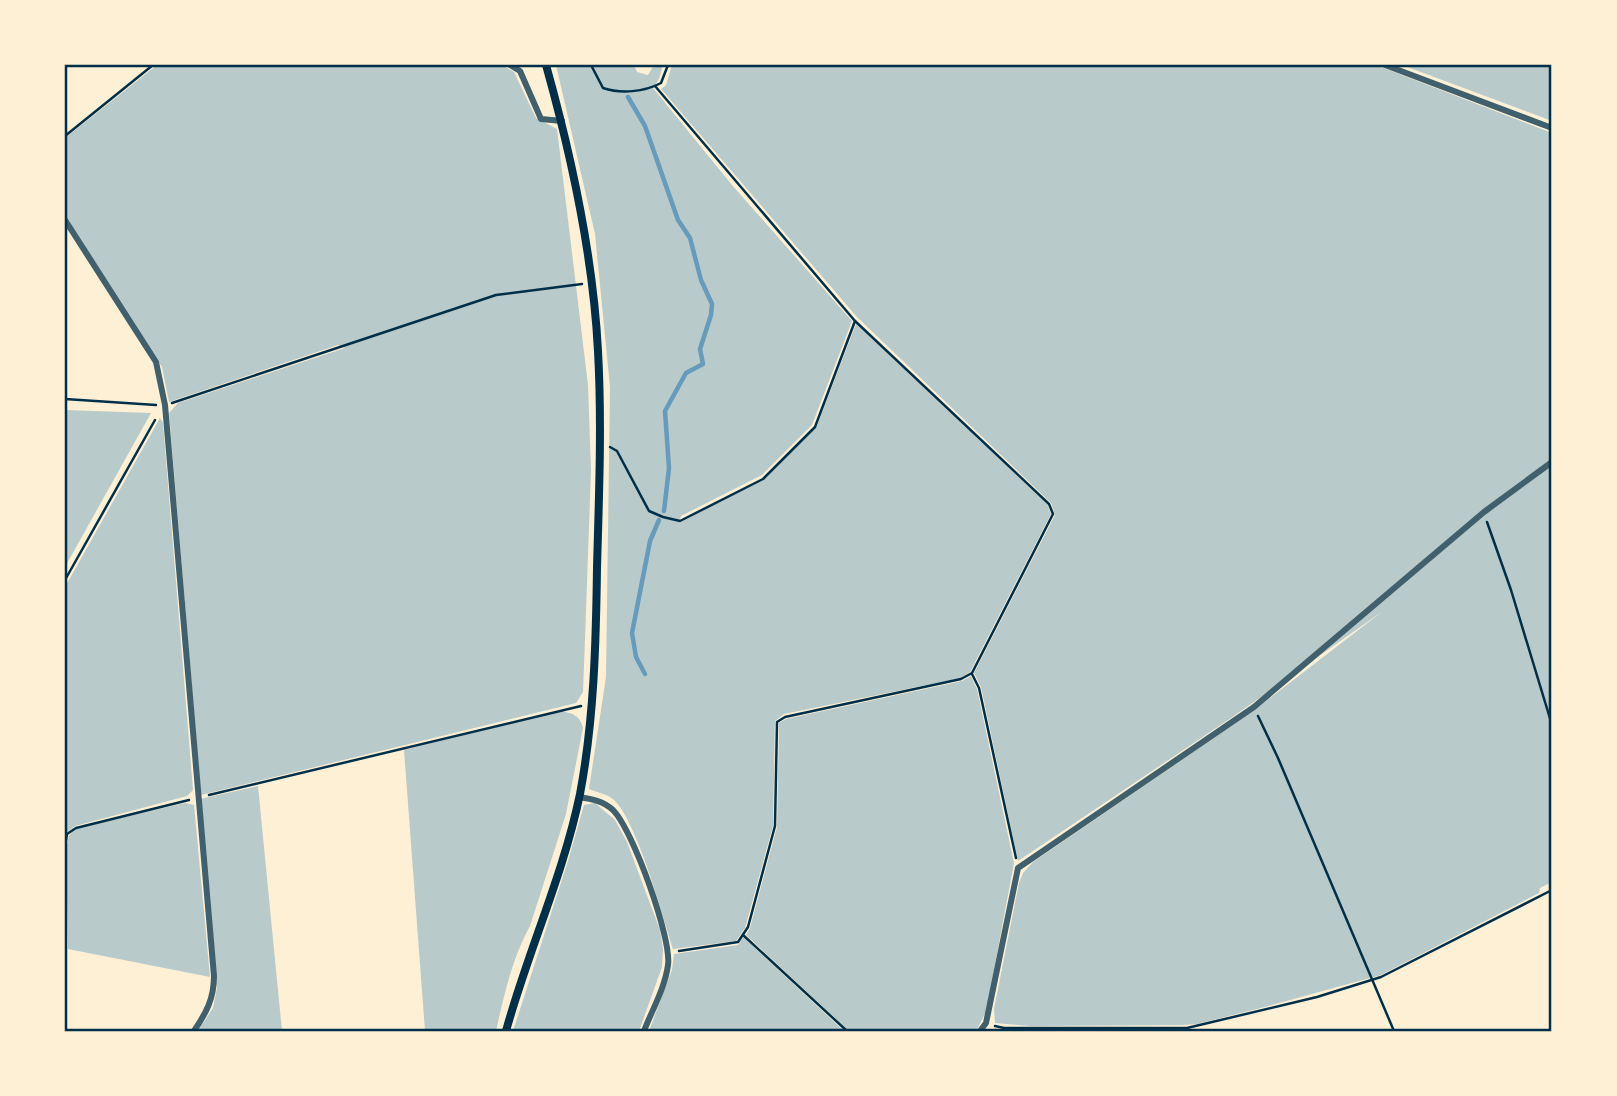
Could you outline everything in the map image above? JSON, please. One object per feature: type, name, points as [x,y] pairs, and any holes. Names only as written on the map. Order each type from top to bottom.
[{"type":"main road","points":[[506,1031],[523,973],[562,868],[579,797],[587,754],[596,632],[598,349],[583,218],[562,121],[546,65]]},
{"type":"street","points":[[510,65],[520,71],[541,119],[562,121]]},
{"type":"street","points":[[1385,65],[1552,128]]},
{"type":"street","points":[[65,220],[156,362],[165,405],[214,976],[208,1010],[194,1031]]},
{"type":"street","points":[[980,1031],[986,1023],[1018,868],[1254,707],[1484,512],[1552,463]]},
{"type":"street","points":[[579,797],[596,799],[612,810],[621,822],[631,839],[666,937],[668,967],[645,1031]]},
{"type":"path","points":[[65,136],[153,65]]},
{"type":"path","points":[[591,65],[603,88],[614,91],[655,86],[661,83],[668,65]]},
{"type":"path","points":[[655,86],[855,321],[1049,504],[1053,514],[972,673],[961,679],[785,717],[777,722],[775,826],[748,927],[738,942],[668,952]]},
{"type":"path","points":[[65,399],[165,405],[496,295],[591,283]]},
{"type":"path","points":[[599,440],[617,451],[649,511],[680,521],[763,479],[815,427],[855,321]]},
{"type":"path","points":[[65,580],[165,405]]},
{"type":"path","points":[[1484,512],[1552,724]]},
{"type":"path","points":[[972,673],[979,688],[1018,868]]},
{"type":"path","points":[[65,846],[67,834],[76,828],[591,704]]},
{"type":"path","points":[[1254,707],[1394,1031]]},
{"type":"path","points":[[986,1023],[1004,1028],[1186,1028],[1317,997],[1372,980],[1552,890]]},
{"type":"path","points":[[743,935],[846,1031]]},
{"type":"shaded area","points":[[157,65],[502,65],[514,72],[536,118],[557,129],[588,385],[591,470],[583,692],[576,703],[201,795],[169,413],[178,403],[345,348],[338,345],[169,402],[162,367],[65,217],[65,138]]},
{"type":"shaded area","points":[[556,65],[634,65],[637,72],[648,75],[654,65],[663,65],[653,88],[732,185],[852,321],[812,425],[762,475],[681,516],[679,523],[765,479],[817,426],[856,324],[1047,504],[1051,514],[970,672],[961,678],[784,714],[775,721],[773,826],[745,928],[736,941],[673,949],[632,828],[614,800],[589,789],[606,677],[610,387],[595,234]]},
{"type":"shaded area","points":[[672,65],[1376,65],[1552,133],[1552,882],[1540,888],[1539,893],[1381,975],[1257,1009],[1197,1024],[1182,1025],[1030,1026],[995,1023],[994,1009],[1019,883],[1023,873],[1033,862],[1253,711],[1383,611],[1231,718],[1018,861],[981,687],[974,673],[1055,515],[1051,503],[857,317],[661,89],[666,85]]},
{"type":"shaded area","points":[[1402,65],[1552,65],[1552,121]]},
{"type":"shaded area","points":[[65,410],[151,413],[65,567]]},
{"type":"shaded area","points":[[160,418],[163,423],[193,790],[187,796],[75,826],[65,837],[65,587]]},
{"type":"shaded area","points":[[971,676],[977,689],[1014,863],[986,1012],[976,1031],[849,1031],[746,935],[777,827],[779,723],[786,719],[962,681]]},
{"type":"shaded area","points":[[560,711],[575,715],[583,728],[566,814],[530,926],[513,964],[496,1031],[425,1031],[404,750]]},
{"type":"shaded area","points":[[258,786],[282,1031],[198,1031],[213,1008],[217,988],[200,799]]},
{"type":"shaded area","points":[[185,803],[194,805],[210,977],[68,949],[66,850],[69,835],[78,828]]},
{"type":"shaded area","points":[[595,803],[615,820],[627,842],[660,930],[662,967],[639,1031],[513,1031],[584,805]]},
{"type":"shaded area","points":[[743,937],[844,1031],[649,1031],[672,970],[674,954],[738,945]]},
{"type":"waterway","points":[[628,97],[645,126],[678,220],[690,238],[701,280],[712,304],[700,349],[703,364],[686,373],[665,411],[669,468],[664,511]]},
{"type":"waterway","points":[[645,674],[636,657],[632,633],[650,541],[659,520]]}]
